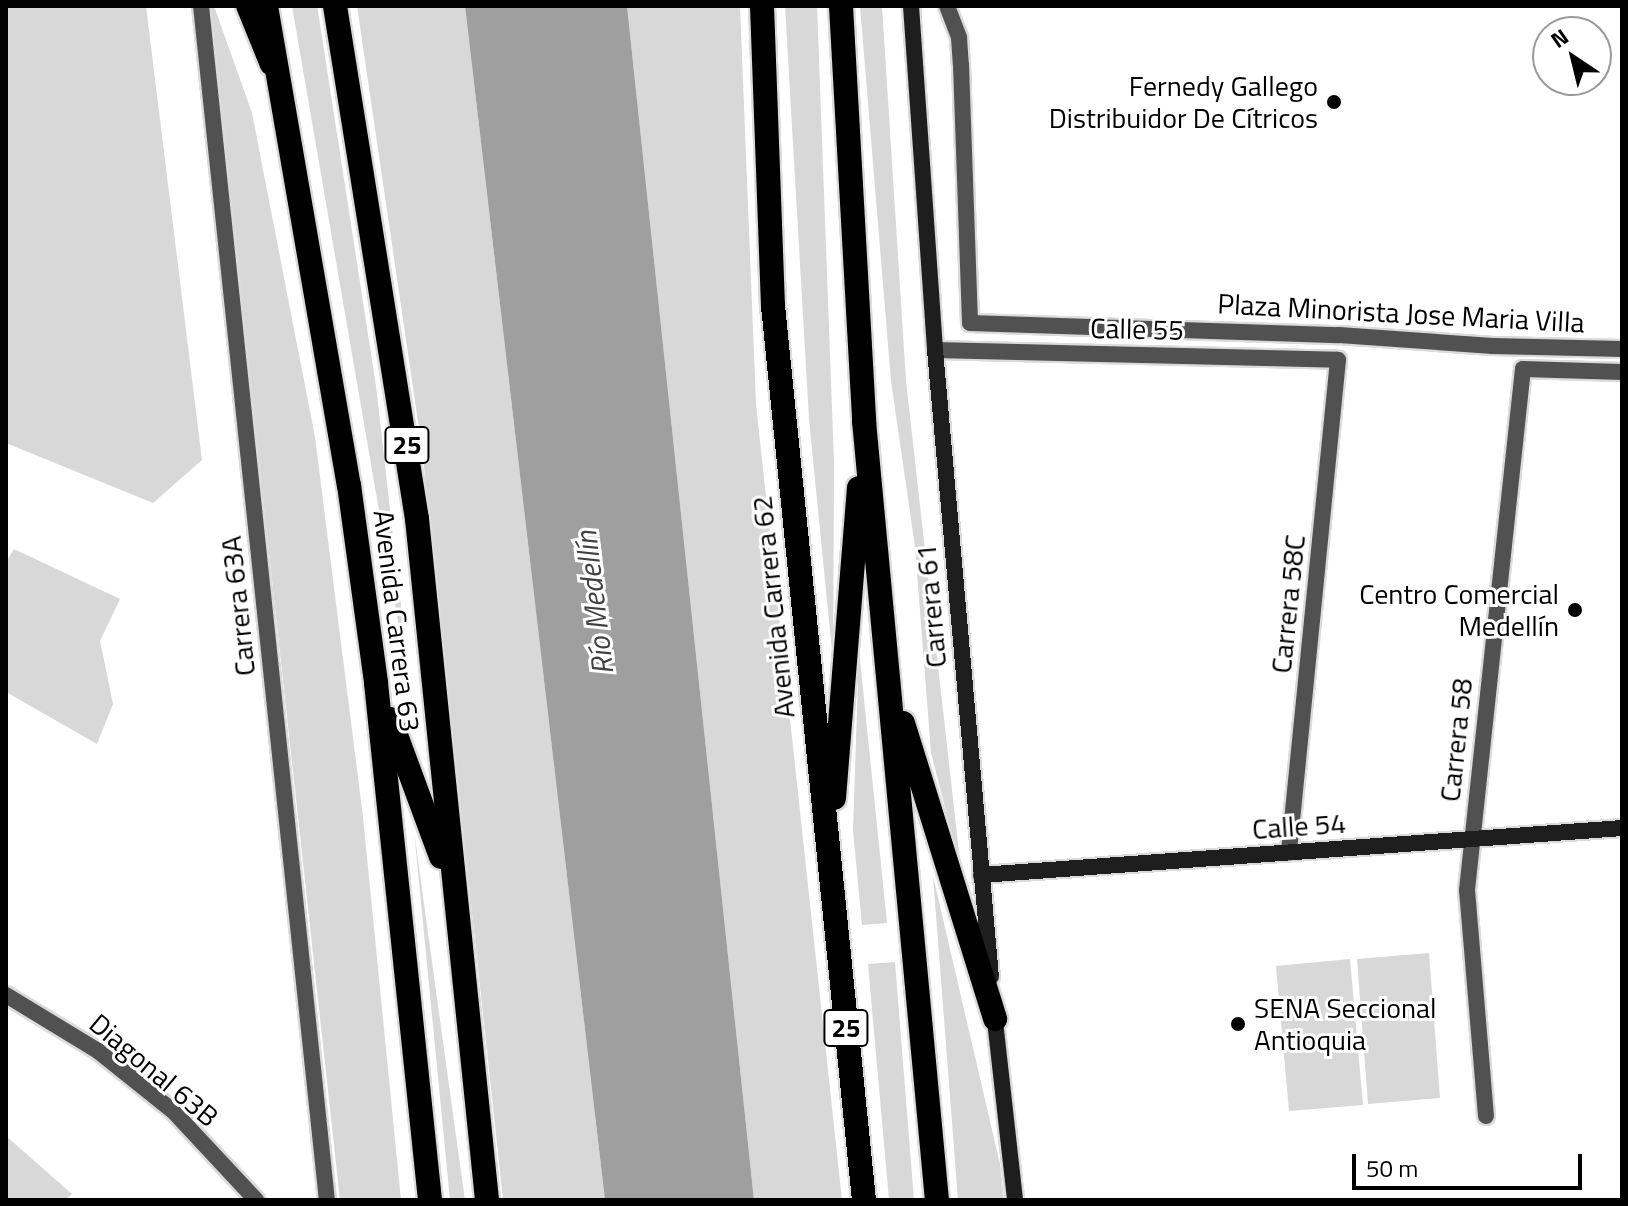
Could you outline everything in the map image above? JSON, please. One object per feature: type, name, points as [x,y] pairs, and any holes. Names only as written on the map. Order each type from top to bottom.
[{"type":"highway","name":"Avenida Carrera 63","points":[[266,6],[349,485],[376,683],[430,1200]]},
{"type":"highway","name":"Avenida Carrera 63","points":[[335,6],[417,519],[452,887],[487,1200]]},
{"type":"highway","name":"Avenida Carrera 62","points":[[762,6],[773,306],[864,1200]]},
{"type":"highway","points":[[841,6],[864,421],[937,1200]]},
{"type":"highway","points":[[829,856],[864,421]]},
{"type":"highway","points":[[888,676],[995,1019]]},
{"type":"highway","points":[[376,683],[452,887]]},
{"type":"main road","points":[[246,6],[279,88]]},
{"type":"street","name":"Carrera 63A","points":[[201,6],[327,1200]]},
{"type":"street","name":"Carrera 61","points":[[911,6],[935,350],[981,875],[1015,1200]]},
{"type":"street","name":"Plaza Minorista Jose Maria Villa","points":[[947,6],[959,38],[961,65],[970,323],[1339,335],[1493,346],[1622,349]]},
{"type":"street","name":"Calle 55","points":[[935,350],[1338,360]]},
{"type":"street","name":"Carrera 58C","points":[[1289,853],[1338,360]]},
{"type":"street","name":"Carrera 58","points":[[1486,1116],[1467,912],[1472,839],[1523,369],[1622,372]]},
{"type":"street","name":"Calle 54","points":[[981,875],[1622,828]]},
{"type":"street","name":"Diagonal 63B","points":[[6,995],[98,1051],[161,1102],[256,1200]]},
{"type":"shaded area","points":[[6,6],[146,6],[202,460],[153,503],[6,443]]},
{"type":"shaded area","points":[[209,6],[214,6],[252,113],[315,437],[363,817],[401,1200],[340,1200]]},
{"type":"shaded area","points":[[292,6],[317,6],[318,11],[376,386],[412,702]]},
{"type":"shaded area","points":[[357,6],[465,6],[605,1200],[503,1200],[422,449]]},
{"type":"shaded area","points":[[627,6],[740,6],[756,404],[842,1200],[754,1200]]},
{"type":"shaded area","points":[[785,6],[817,6],[834,462],[833,661],[809,419]]},
{"type":"shaded area","points":[[860,6],[882,6],[906,381],[961,870],[931,753],[915,547],[891,381]]},
{"type":"shaded area","points":[[14,549],[120,599],[100,641],[113,704],[97,744],[6,692],[6,562]]},
{"type":"shaded area","points":[[859,650],[887,923],[862,925],[853,831]]},
{"type":"shaded area","points":[[414,831],[456,1136],[465,1200],[450,1200]]},
{"type":"shaded area","points":[[933,876],[1000,1164],[1004,1200],[958,1200]]},
{"type":"shaded area","points":[[1429,953],[1440,1098],[1368,1104],[1357,959]]},
{"type":"shaded area","points":[[1350,959],[1363,1105],[1289,1111],[1276,966]]},
{"type":"shaded area","points":[[895,962],[914,1200],[889,1200],[868,964]]},
{"type":"shaded area","points":[[6,1136],[72,1194],[65,1200],[6,1200]]},
{"type":"water","name":"Río Medellín","points":[[465,6],[627,6],[754,1200],[605,1200]]},
{"type":"place","name":"Fernedy Gallego Distribuidor De Cítricos","points":[[1334,102]]},
{"type":"place","name":"Centro Comercial Medellín","points":[[1575,610]]},
{"type":"place","name":"SENA Seccional Antioquia","points":[[1238,1024]]}]
